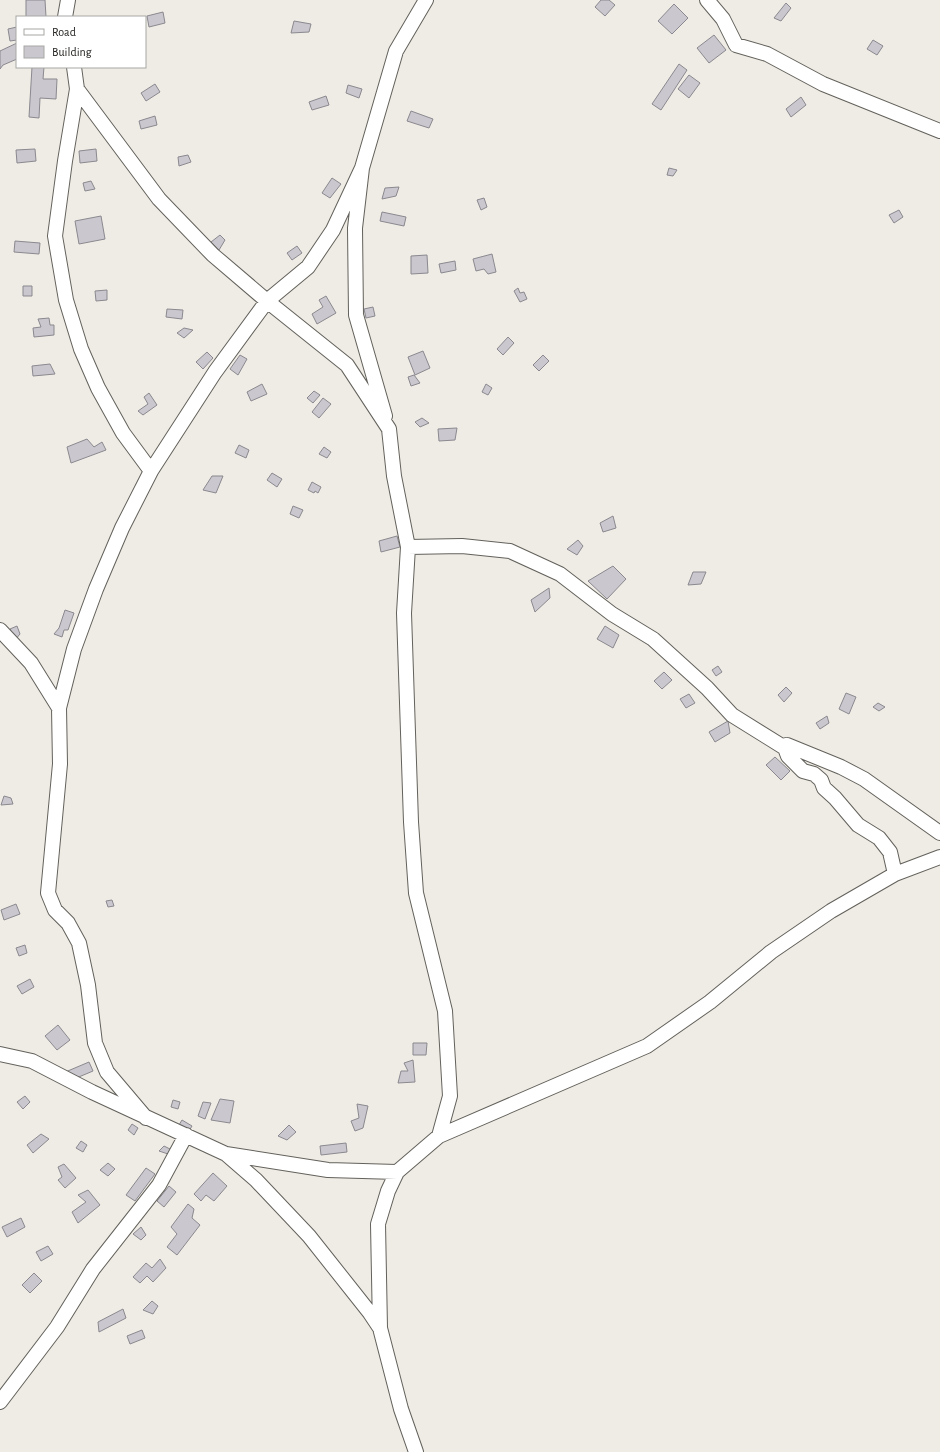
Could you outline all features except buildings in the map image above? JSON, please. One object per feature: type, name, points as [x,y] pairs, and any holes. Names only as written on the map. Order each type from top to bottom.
[{"type":"street","points":[[65,16],[68,0]]},
{"type":"street","points":[[146,1118],[107,1072],[95,1043],[88,985],[79,943],[68,923],[55,910],[48,893],[60,764],[59,708],[74,649],[96,589],[122,528],[151,471],[215,372],[267,301],[308,267],[333,230],[362,168],[396,51],[426,0]]},
{"type":"street","points":[[707,0],[724,19],[736,45],[767,54],[823,84],[940,131]]},
{"type":"street","points":[[74,68],[77,89],[65,161],[55,236],[66,300],[81,348],[98,388],[123,433],[151,471]]},
{"type":"street","points":[[77,89],[159,200],[213,255],[267,301],[347,365],[389,430]]},
{"type":"street","points":[[362,168],[355,228],[356,315],[389,430],[394,476],[408,547],[404,614],[411,822],[416,893],[445,1011],[450,1096],[439,1136]]},
{"type":"street","points":[[408,547],[462,546],[510,551],[560,574],[612,614],[653,639],[707,688],[732,715],[785,748],[788,756],[803,771],[814,774],[820,780],[824,788],[835,798],[858,825],[880,838],[890,852],[895,874]]},
{"type":"street","points":[[0,630],[31,663],[59,708]]},
{"type":"street","points":[[785,748],[787,744],[841,767],[864,779],[940,833]]},
{"type":"street","points":[[416,1452],[401,1409],[380,1328],[378,1224],[388,1191],[397,1172],[439,1136],[647,1046],[710,1002],[777,948],[831,911],[895,874],[940,857]]},
{"type":"street","points":[[0,1054],[32,1061],[146,1118],[226,1154],[328,1170],[397,1172]]},
{"type":"street","points":[[0,1402],[57,1327],[93,1269],[159,1185],[186,1136]]},
{"type":"street","points":[[226,1154],[256,1180],[309,1236],[370,1313],[380,1328]]}]
